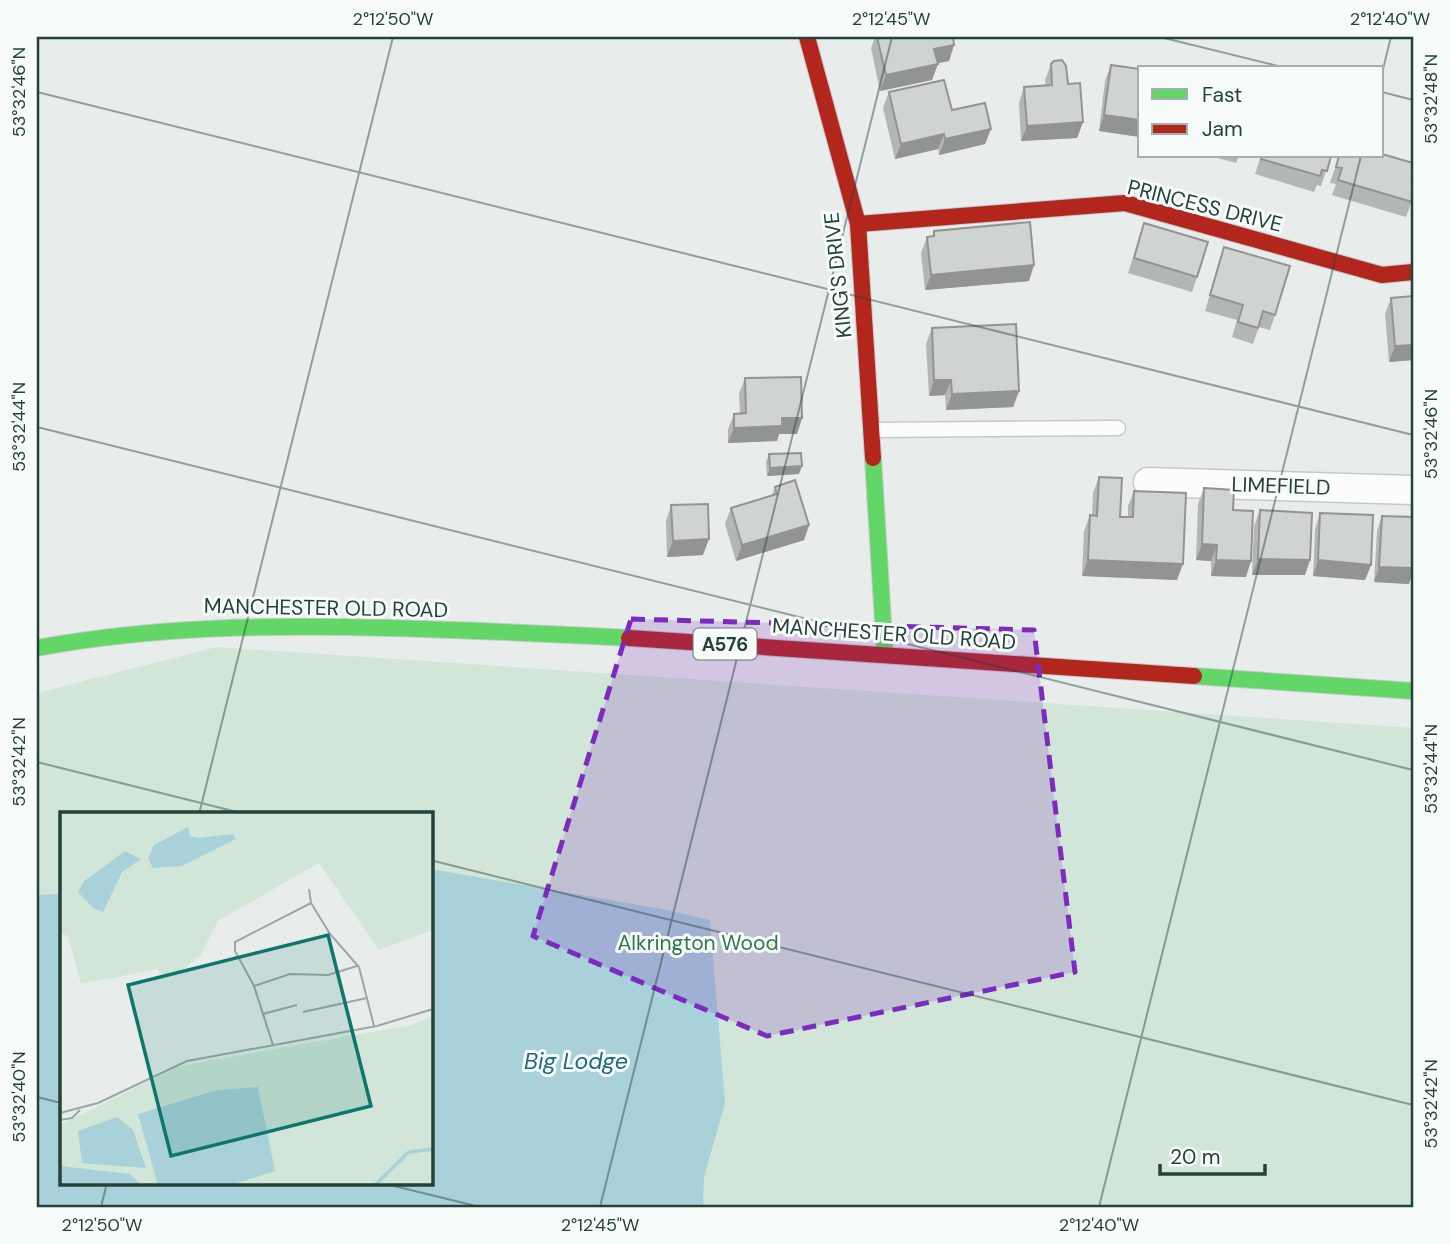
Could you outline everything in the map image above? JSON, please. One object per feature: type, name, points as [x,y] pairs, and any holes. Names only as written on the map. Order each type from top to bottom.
[{"type":"main road","name":"KING'S DRIVE","points":[[807,37],[858,224],[885,655]]},
{"type":"main road","name":"PRINCESS DRIVE","points":[[858,224],[1125,203],[1382,275],[1413,272]]},
{"type":"main road","name":"MANCHESTER OLD ROAD","points":[[37,648],[79,639],[162,629],[267,624],[520,632],[1413,691]]},
{"type":"street","name":"LIMEFIELD","points":[[1148,482],[1413,490]]},
{"type":"lane","points":[[871,430],[1118,428]]},
{"type":"highlighted area","points":[[631,619],[1034,630],[1075,972],[767,1036],[533,936]]},
{"type":"green space","name":"Alkrington Wood","points":[[217,647],[1413,728],[1413,1207],[37,1207],[37,693]]},
{"type":"water","name":"Big Lodge","points":[[432,869],[662,909],[710,920],[725,1103],[704,1177],[703,1207],[37,1207],[37,895],[60,894],[60,1184],[432,1184]]},
{"type":"building","points":[[877,37],[953,37],[954,45],[934,49],[938,64],[886,75]]},
{"type":"building","points":[[1062,60],[1066,66],[1068,84],[1080,83],[1083,122],[1027,126],[1024,87],[1052,85],[1051,64]]},
{"type":"building","points":[[1111,65],[1138,69],[1138,120],[1104,115]]},
{"type":"building","points":[[944,80],[952,110],[985,103],[991,129],[945,139],[944,134],[901,144],[889,92]]},
{"type":"building","points":[[1384,155],[1413,163],[1412,202],[1338,180],[1342,168],[1336,167],[1338,158],[1384,158]]},
{"type":"building","points":[[1330,158],[1327,171],[1322,170],[1320,176],[1261,159]]},
{"type":"building","points":[[1030,222],[1034,265],[931,275],[927,237],[934,236],[934,231]]},
{"type":"building","points":[[1144,223],[1208,242],[1197,277],[1134,258]]},
{"type":"building","points":[[1224,247],[1290,266],[1275,315],[1263,311],[1258,328],[1238,322],[1243,305],[1210,295]]},
{"type":"building","points":[[1413,296],[1413,345],[1395,346],[1391,298]]},
{"type":"building","points":[[1016,324],[1019,391],[952,394],[951,380],[934,380],[932,328]]},
{"type":"building","points":[[801,377],[802,418],[782,418],[782,426],[734,428],[734,414],[746,413],[745,378]]},
{"type":"building","points":[[801,453],[802,466],[770,468],[769,454]]},
{"type":"building","points":[[1099,477],[1122,478],[1120,517],[1133,517],[1134,491],[1186,493],[1183,564],[1088,560],[1090,515],[1097,516]]},
{"type":"building","points":[[795,480],[809,525],[742,545],[731,508],[777,494],[775,487]]},
{"type":"building","points":[[1204,488],[1234,490],[1233,510],[1253,511],[1251,561],[1216,560],[1217,545],[1202,544]]},
{"type":"building","points":[[708,504],[709,539],[673,541],[671,505]]},
{"type":"building","points":[[1260,510],[1312,513],[1310,560],[1258,559]]},
{"type":"building","points":[[1320,513],[1373,515],[1371,565],[1318,560]]},
{"type":"building","points":[[1382,516],[1413,517],[1413,568],[1379,567]]},
{"type":"traffic: fast","points":[[873,458],[885,655]]},
{"type":"traffic: fast","points":[[37,648],[125,635],[258,627],[421,629],[629,638]]},
{"type":"traffic: fast","points":[[1194,676],[1413,691]]},
{"type":"traffic: jam","points":[[807,37],[858,224],[873,458]]},
{"type":"traffic: jam","points":[[858,224],[1125,203],[1382,275],[1413,272]]},
{"type":"traffic: jam","points":[[629,638],[1194,676]]}]
